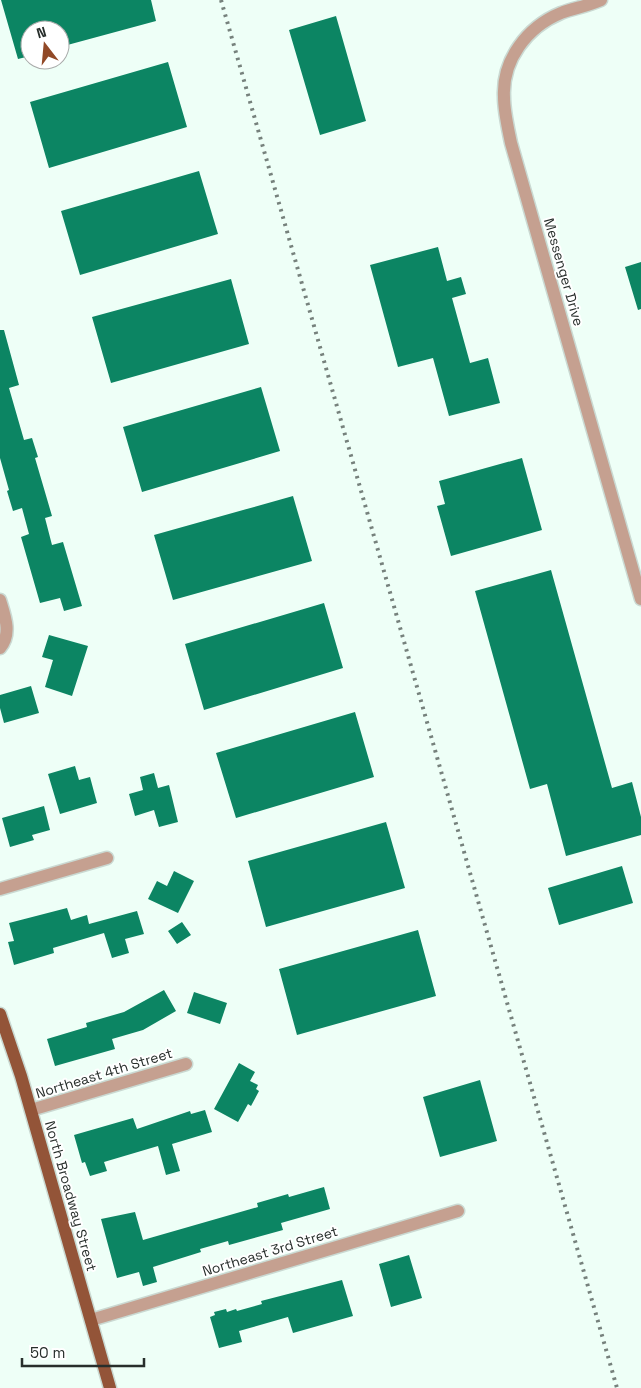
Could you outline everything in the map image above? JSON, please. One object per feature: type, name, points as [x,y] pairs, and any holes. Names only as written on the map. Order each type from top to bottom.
[{"type":"main road","name":"North Broadway Street","points":[[0,1014],[31,1110],[110,1388]]},
{"type":"street","name":"Messenger Drive","points":[[601,0],[561,13],[535,28],[516,49],[505,78],[503,96],[511,143],[641,599]]},
{"type":"street","points":[[0,600],[7,633],[1,648]]},
{"type":"street","points":[[0,889],[107,858]]},
{"type":"street","name":"Northeast 4th Street","points":[[31,1110],[186,1064]]},
{"type":"street","name":"Northeast 3rd Street","points":[[91,1320],[458,1211]]},
{"type":"building","points":[[1,0],[151,0],[156,21],[70,44],[70,20],[20,20],[20,58],[18,59]]},
{"type":"building","points":[[336,16],[366,121],[320,135],[289,30]]},
{"type":"building","points":[[168,62],[187,127],[49,168],[30,102]]},
{"type":"building","points":[[199,171],[218,234],[80,275],[61,211]]},
{"type":"building","points":[[438,247],[447,281],[461,277],[466,294],[452,298],[470,363],[488,358],[500,403],[449,416],[433,358],[398,367],[370,265]]},
{"type":"building","points":[[641,262],[641,309],[638,310],[625,267]]},
{"type":"building","points":[[231,279],[249,344],[111,383],[92,317]]},
{"type":"building","points":[[0,330],[4,330],[19,385],[9,388],[24,440],[32,438],[38,457],[35,458],[52,516],[45,518],[52,545],[63,542],[82,606],[64,611],[60,598],[40,603],[21,537],[29,534],[22,508],[13,511],[7,491],[9,490],[0,458]]},
{"type":"building","points":[[261,387],[280,451],[142,492],[123,427]]},
{"type":"building","points":[[522,458],[542,530],[451,556],[437,506],[445,504],[439,481]]},
{"type":"building","points":[[293,496],[312,561],[173,600],[154,535]]},
{"type":"building","points":[[551,570],[612,788],[632,782],[641,817],[641,835],[566,856],[547,784],[530,789],[475,591]]},
{"type":"building","points":[[324,603],[343,668],[204,710],[185,644]]},
{"type":"building","points":[[49,635],[88,646],[72,696],[45,687],[53,660],[42,657]]},
{"type":"building","points":[[31,686],[39,713],[4,723],[0,708],[0,695]]},
{"type":"building","points":[[355,712],[374,777],[236,818],[216,753]]},
{"type":"building","points":[[75,766],[79,780],[90,777],[97,803],[60,814],[48,774]]},
{"type":"building","points":[[154,773],[158,788],[169,785],[178,822],[159,827],[154,810],[135,816],[129,794],[143,790],[140,777]]},
{"type":"building","points":[[44,806],[50,830],[32,835],[34,840],[10,847],[2,818]]},
{"type":"building","points":[[386,822],[405,888],[266,927],[248,861]]},
{"type":"building","points":[[622,866],[633,903],[559,925],[548,888]]},
{"type":"building","points":[[174,871],[194,881],[178,913],[148,899],[157,881],[167,886]]},
{"type":"building","points":[[67,908],[71,920],[87,915],[89,924],[137,911],[144,934],[125,939],[129,953],[112,958],[104,933],[53,948],[54,953],[14,965],[8,942],[14,941],[9,923]]},
{"type":"building","points":[[182,922],[191,935],[177,944],[168,931]]},
{"type":"building","points":[[418,930],[436,996],[297,1035],[279,969]]},
{"type":"building","points":[[164,990],[176,1011],[143,1030],[112,1039],[115,1049],[55,1066],[47,1039],[87,1027],[86,1023],[124,1012]]},
{"type":"building","points":[[194,992],[227,1003],[220,1024],[187,1013]]},
{"type":"building","points":[[239,1063],[255,1072],[250,1081],[258,1085],[256,1089],[259,1091],[251,1106],[248,1104],[238,1122],[214,1109]]},
{"type":"building","points":[[480,1080],[497,1141],[440,1157],[423,1097]]},
{"type":"building","points":[[205,1110],[212,1132],[172,1144],[180,1171],[166,1175],[158,1146],[104,1162],[107,1171],[90,1176],[85,1162],[82,1163],[74,1135],[133,1118],[137,1129],[190,1111],[191,1114]]},
{"type":"building","points":[[324,1187],[330,1209],[281,1223],[283,1230],[229,1245],[228,1241],[200,1249],[201,1252],[153,1267],[157,1282],[143,1286],[139,1272],[117,1278],[101,1219],[135,1212],[143,1240],[258,1207],[257,1203],[288,1194],[289,1197]]},
{"type":"building","points":[[409,1255],[422,1298],[391,1307],[379,1264]]},
{"type":"building","points":[[342,1280],[353,1316],[293,1333],[288,1317],[239,1331],[242,1342],[219,1348],[210,1317],[215,1315],[214,1312],[226,1309],[227,1312],[236,1309],[237,1311],[262,1304],[261,1301]]},
{"type":"railway","points":[[221,0],[617,1388]]}]
